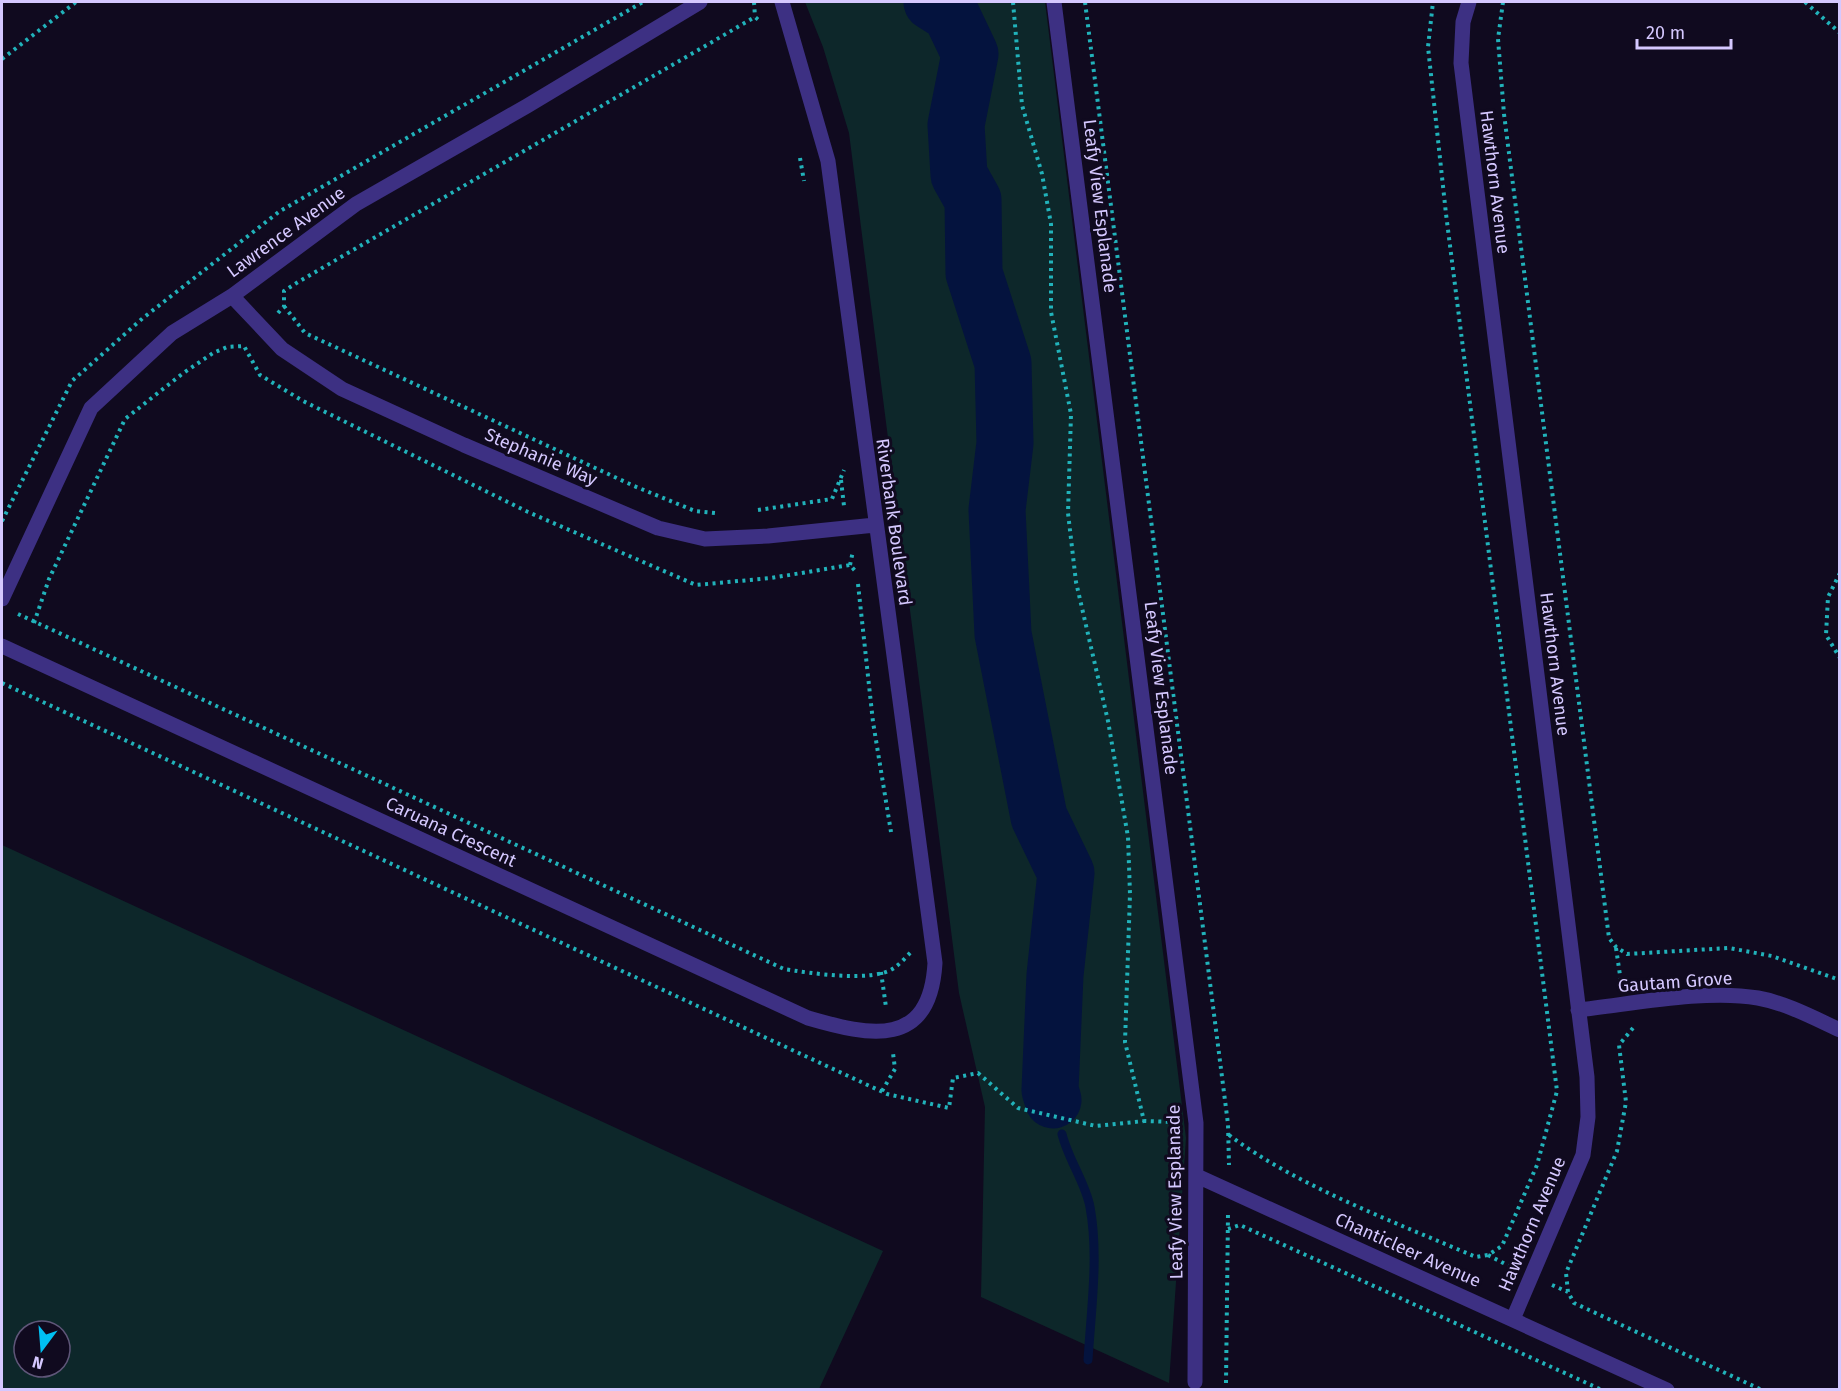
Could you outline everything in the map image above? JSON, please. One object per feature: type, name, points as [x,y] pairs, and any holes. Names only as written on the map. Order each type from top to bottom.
[{"type":"street","name":"Lawrence Avenue","points":[[2,599],[91,408],[172,333],[232,296],[356,204],[527,106],[700,2]]},
{"type":"street","name":"Riverbank Boulevard","points":[[782,2],[828,161],[935,963],[930,998],[922,1012],[905,1026],[890,1032]]},
{"type":"street","name":"Leafy View Esplanade","points":[[1054,2],[1196,1123],[1195,1382]]},
{"type":"street","name":"Hawthorn Avenue","points":[[1469,2],[1463,22],[1461,63],[1587,1077],[1588,1117],[1583,1155],[1513,1319]]},
{"type":"street","name":"Stephanie Way","points":[[232,296],[282,349],[342,389],[658,528],[705,539],[768,536],[875,525]]},
{"type":"street","name":"Caruana Crescent","points":[[2,646],[808,1018],[845,1029],[869,1033],[890,1032]]},
{"type":"street","name":"Gautam Grove","points":[[1578,1010],[1721,994],[1759,998],[1790,1008],[1839,1030]]},
{"type":"street","name":"Chanticleer Avenue","points":[[1197,1176],[1667,1389]]},
{"type":"path","points":[[2,59],[76,2]]},
{"type":"path","points":[[754,2],[755,17]]},
{"type":"path","points":[[1013,2],[1022,105],[1042,174],[1051,224],[1051,312],[1071,414],[1068,513],[1076,582],[1108,721],[1128,837],[1130,894],[1125,1042],[1144,1122]]},
{"type":"path","points":[[1085,2],[1228,1124],[1226,1383]]},
{"type":"path","points":[[1229,1135],[1250,1151],[1340,1197],[1476,1257],[1488,1255],[1502,1245],[1537,1165],[1557,1091],[1446,214],[1428,47],[1433,2]]},
{"type":"path","points":[[1503,2],[1498,39],[1504,114],[1609,938],[1616,947],[1628,954],[1729,948],[1772,956],[1839,980]]},
{"type":"path","points":[[1805,2],[1839,33]]},
{"type":"path","points":[[755,17],[760,19],[763,30]]},
{"type":"path","points":[[716,513],[695,511],[634,486],[305,333],[284,306],[284,291],[755,17]]},
{"type":"path","points":[[798,148],[805,182]]},
{"type":"path","points":[[892,839],[873,722],[856,570],[850,565],[771,579],[696,585],[528,512],[303,402],[260,375],[244,346],[227,347],[213,353],[182,374],[125,419],[49,579],[34,623],[784,969],[833,976],[881,972],[893,969],[911,951],[909,941]]},
{"type":"path","points":[[747,512],[832,499],[845,465]]},
{"type":"path","points":[[1839,573],[1828,597],[1826,635],[1839,658]]},
{"type":"path","points":[[2,683],[887,1094],[949,1108],[953,1078],[978,1073],[1018,1108],[1096,1126],[1144,1122],[1228,1124]]},
{"type":"path","points":[[1638,1025],[1628,1030],[1619,1045],[1626,1102],[1617,1151],[1566,1273],[1568,1292],[1574,1303],[1762,1389]]},
{"type":"path","points":[[1228,1229],[1240,1225],[1602,1389]]},
{"type":"green space","points":[[805,2],[1045,2],[1186,1138],[1169,1383],[981,1297],[985,1107],[959,993],[849,133],[823,47]]},
{"type":"green space","points":[[2,845],[883,1251],[819,1389],[2,1389]]},
{"type":"waterway","points":[[932,2],[951,14],[970,54],[956,125],[959,175],[973,200],[974,273],[1003,363],[1005,443],[997,510],[1003,634],[1039,817],[1066,873],[1055,975],[1050,1090],[1053,1100]]},
{"type":"waterway","points":[[1062,1134],[1088,1198],[1093,1226],[1093,1283],[1088,1360]]}]
